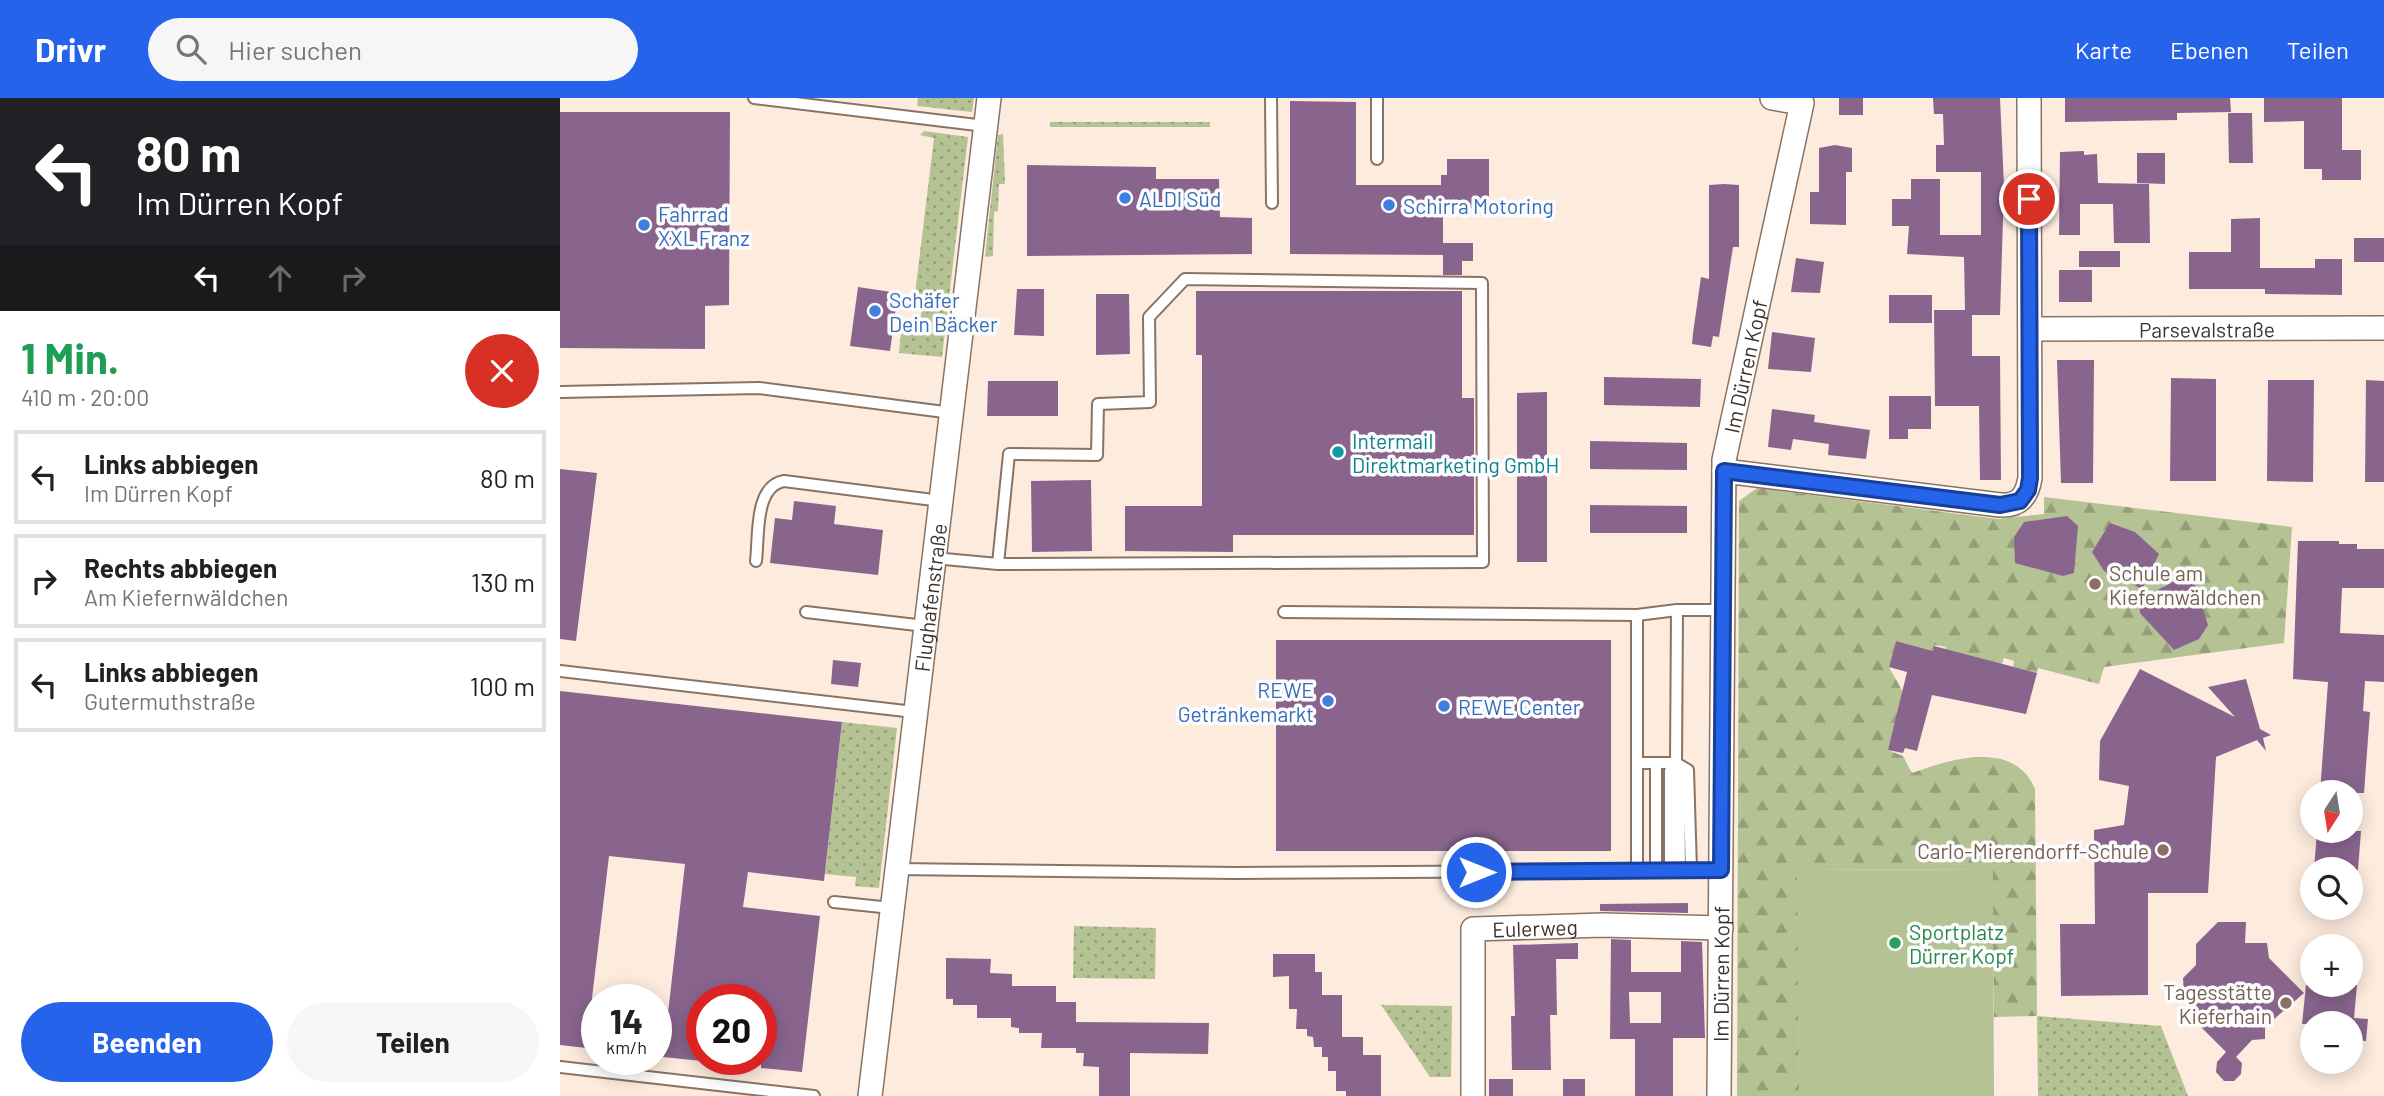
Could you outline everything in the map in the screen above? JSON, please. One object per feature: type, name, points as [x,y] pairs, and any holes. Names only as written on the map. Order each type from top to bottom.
[{"type":"street","name":"Flughafenstraße","points":[[870,1096],[989,98]]},
{"type":"street","name":"Im Dürren Kopf","points":[[1720,1096],[1724,471],[1729,431],[1802,101],[1772,98]]},
{"type":"street","points":[[1724,471],[2006,505],[2023,498],[2030,478],[2029,98]]},
{"type":"street","name":"Parsevalstraße","points":[[2030,329],[2384,328]]},
{"type":"street","name":"Eulerweg","points":[[1473,1096],[1473,929],[1603,925],[1721,928]]},
{"type":"lane","points":[[754,98],[985,126]]},
{"type":"lane","points":[[1271,98],[1272,203]]},
{"type":"lane","points":[[1377,98],[1377,159]]},
{"type":"lane","points":[[934,558],[998,564],[1483,562],[1482,283],[1185,279],[1149,317],[1150,402],[1098,404],[1097,455],[1009,454],[998,564]]},
{"type":"lane","points":[[560,392],[759,388],[952,413]]},
{"type":"lane","points":[[756,561],[762,505],[766,491],[774,482],[784,481],[941,501]]},
{"type":"lane","points":[[1284,612],[1637,615],[1677,610],[1724,610]]},
{"type":"lane","points":[[1677,610],[1676,763],[1670,771],[1680,870]]},
{"type":"lane","points":[[806,612],[925,626]]},
{"type":"lane","points":[[1637,615],[1637,871]]},
{"type":"lane","points":[[560,671],[914,712]]},
{"type":"lane","points":[[1637,763],[1676,763],[1688,770],[1680,870]]},
{"type":"lane","points":[[1656,763],[1656,870]]},
{"type":"lane","points":[[896,869],[1235,873],[1721,870]]},
{"type":"lane","points":[[834,902],[891,908]]},
{"type":"lane","points":[[560,1067],[814,1096]]},
{"type":"green space","points":[[918,98],[974,98],[972,112],[917,106]]},
{"type":"green space","points":[[1050,122],[1210,122],[1210,127],[1050,127]]},
{"type":"green space","points":[[924,131],[968,137],[942,357],[899,353],[902,322],[920,324],[923,298],[915,294],[934,138],[920,135]]},
{"type":"green space","points":[[1003,134],[1005,184],[999,184],[998,211],[994,212],[993,256],[985,257],[998,135]]},
{"type":"green space","points":[[1757,488],[1998,519],[2044,514],[2044,497],[2292,527],[2284,643],[2104,667],[2099,684],[2038,668],[2037,673],[2013,667],[2014,661],[2004,658],[2002,664],[1944,654],[1946,647],[1935,645],[1933,651],[1896,641],[1889,667],[1903,692],[1888,750],[1903,756],[1912,773],[1963,759],[1997,758],[2012,763],[2025,773],[2035,789],[2037,1016],[1994,1017],[1992,869],[1798,870],[1799,1096],[1737,1096],[1739,501]]},
{"type":"green space","points":[[842,722],[897,728],[879,888],[855,886],[856,877],[825,874]]},
{"type":"green space","name":"Sportplatz Dürrer Kopf","points":[[1993,869],[1994,1096],[1799,1096],[1797,870]]},
{"type":"green space","points":[[1074,926],[1156,928],[1155,979],[1073,978]]},
{"type":"green space","points":[[1381,1005],[1452,1006],[1451,1077],[1430,1077]]},
{"type":"green space","points":[[2037,1016],[2161,1026],[2188,1096],[2038,1096]]},
{"type":"building","points":[[1839,98],[1863,98],[1863,115],[1839,115]]},
{"type":"building","points":[[1933,98],[2000,98],[2004,186],[2000,315],[1972,315],[1972,356],[2000,356],[2001,480],[1980,480],[1979,406],[1935,406],[1934,310],[1965,310],[1964,257],[1907,254],[1909,226],[1892,226],[1892,199],[1911,199],[1911,179],[1940,179],[1940,235],[1981,235],[1981,172],[1936,172],[1936,145],[1944,145],[1943,114],[1934,114]]},
{"type":"building","points":[[2065,98],[2230,98],[2231,112],[2177,113],[2177,120],[2065,122]]},
{"type":"building","points":[[2264,98],[2342,98],[2342,150],[2361,150],[2361,180],[2322,180],[2322,169],[2304,169],[2304,121],[2264,122]]},
{"type":"building","points":[[1290,101],[1356,102],[1356,185],[1441,185],[1441,175],[1447,175],[1447,159],[1489,159],[1489,208],[1443,208],[1443,243],[1473,243],[1473,261],[1462,261],[1462,275],[1443,275],[1443,255],[1290,254]]},
{"type":"building","name":"Fahrrad XXL Franz","points":[[560,112],[730,112],[729,305],[705,306],[705,349],[560,348]]},
{"type":"building","points":[[2228,113],[2252,113],[2253,163],[2229,163]]},
{"type":"building","points":[[1835,145],[1852,148],[1852,172],[1846,172],[1846,225],[1810,224],[1810,192],[1819,192],[1819,148]]},
{"type":"building","points":[[2084,151],[2084,155],[2097,154],[2098,183],[2149,184],[2150,243],[2114,243],[2113,204],[2080,204],[2080,235],[2059,235],[2060,152]]},
{"type":"building","points":[[2137,153],[2165,153],[2165,184],[2137,183]]},
{"type":"building","name":"ALDI Süd","points":[[1027,165],[1156,167],[1156,179],[1219,179],[1220,217],[1252,218],[1252,254],[1027,256]]},
{"type":"building","points":[[1709,185],[1739,185],[1739,247],[1733,247],[1719,337],[1713,336],[1711,347],[1692,344],[1701,277],[1709,279]]},
{"type":"building","points":[[2260,218],[2260,268],[2315,268],[2315,259],[2342,259],[2342,295],[2265,294],[2265,289],[2189,289],[2189,252],[2231,252],[2231,219]]},
{"type":"building","points":[[2354,238],[2384,238],[2384,262],[2354,262]]},
{"type":"building","points":[[2079,251],[2120,251],[2120,267],[2079,267]]},
{"type":"building","points":[[1796,258],[1824,262],[1820,293],[1791,292]]},
{"type":"building","points":[[2059,270],[2092,270],[2092,302],[2059,302]]},
{"type":"building","points":[[858,287],[898,293],[890,351],[850,346]]},
{"type":"building","points":[[1017,289],[1044,289],[1044,336],[1014,335]]},
{"type":"building","name":"Intermail Direktmarketing GmbH","points":[[1196,291],[1462,291],[1462,398],[1474,398],[1474,535],[1233,535],[1233,552],[1125,551],[1125,506],[1202,506],[1202,355],[1196,355]]},
{"type":"building","points":[[1096,294],[1129,294],[1130,354],[1096,355]]},
{"type":"building","points":[[1889,295],[1932,295],[1932,323],[1889,323]]},
{"type":"building","points":[[1772,332],[1815,338],[1811,372],[1768,369]]},
{"type":"building","points":[[2057,360],[2094,360],[2093,483],[2061,483]]},
{"type":"building","points":[[1604,377],[1701,379],[1700,407],[1604,405]]},
{"type":"building","points":[[2171,378],[2216,379],[2216,481],[2170,481]]},
{"type":"building","points":[[2268,380],[2314,380],[2313,482],[2267,481]]},
{"type":"building","points":[[2366,380],[2384,381],[2384,482],[2365,482]]},
{"type":"building","points":[[988,381],[1058,381],[1058,416],[987,416]]},
{"type":"building","points":[[1547,392],[1547,562],[1517,562],[1517,393]]},
{"type":"building","points":[[1889,396],[1931,396],[1931,429],[1908,429],[1908,439],[1889,439]]},
{"type":"building","points":[[1772,409],[1815,415],[1814,422],[1870,430],[1866,459],[1828,455],[1829,444],[1793,439],[1791,450],[1768,447]]},
{"type":"building","points":[[1590,441],[1687,443],[1687,470],[1590,469]]},
{"type":"building","points":[[560,469],[597,473],[576,641],[560,639]]},
{"type":"building","points":[[1091,480],[1092,551],[1032,552],[1031,481]]},
{"type":"building","points":[[794,501],[836,506],[834,524],[883,530],[878,575],[770,563],[775,518],[792,520]]},
{"type":"building","points":[[1590,505],[1687,506],[1687,533],[1590,533]]},
{"type":"building","points":[[2067,516],[2078,526],[2074,573],[2063,576],[2015,563],[2014,537],[2024,522]]},
{"type":"building","points":[[2110,523],[2135,532],[2159,554],[2142,589],[2104,571],[2092,552]]},
{"type":"building","points":[[2298,541],[2339,541],[2339,544],[2357,544],[2357,549],[2384,549],[2384,588],[2342,588],[2340,633],[2384,635],[2384,682],[2365,681],[2363,711],[2370,712],[2364,793],[2363,780],[2321,780],[2328,682],[2293,679]]},
{"type":"building","points":[[2180,578],[2194,581],[2208,625],[2199,639],[2174,650],[2140,613],[2139,600]]},
{"type":"building","name":"REWE Center","points":[[1276,640],[1611,640],[1611,851],[1276,851]]},
{"type":"building","points":[[1896,641],[1933,651],[1934,646],[2037,673],[2026,714],[1932,695],[1917,751],[1905,748],[1903,753],[1888,750],[1907,672],[1889,667]]},
{"type":"building","points":[[833,660],[861,663],[858,687],[831,684]]},
{"type":"building","points":[[2140,669],[2235,717],[2208,687],[2246,679],[2260,729],[2271,735],[2263,738],[2266,751],[2257,740],[2216,757],[2208,893],[2148,893],[2148,995],[2061,996],[2060,924],[2095,924],[2094,830],[2124,825],[2129,786],[2099,780],[2100,741]]},
{"type":"building","points":[[560,691],[842,722],[824,881],[748,872],[743,907],[820,916],[802,1072],[777,1070],[777,984],[686,984],[686,1059],[672,1058],[671,984],[685,864],[609,856],[594,984],[581,984],[581,1047],[560,1045]]},
{"type":"building","points":[[2316,844],[2360,844],[2359,857],[2315,857]]},
{"type":"building","points":[[1688,903],[1688,913],[1600,911],[1600,904]]},
{"type":"building","points":[[2218,922],[2246,922],[2245,943],[2267,943],[2269,958],[2300,989],[2300,996],[2265,1027],[2265,1039],[2252,1040],[2236,1057],[2242,1063],[2241,1074],[2234,1081],[2224,1081],[2216,1072],[2217,1062],[2226,1052],[2198,1024],[2198,1010],[2184,997],[2183,978],[2196,965],[2196,944]]},
{"type":"building","points":[[1611,939],[1631,940],[1631,972],[1681,972],[1681,941],[1702,942],[1705,1038],[1673,1038],[1673,1096],[1635,1096],[1635,1039],[1610,1039]],"holes":[[[1629,992],[1661,992],[1661,1023],[1630,1023]]]},
{"type":"building","points":[[1578,943],[1578,959],[1556,959],[1557,1015],[1550,1015],[1551,1070],[1512,1070],[1511,1016],[1515,1016],[1513,945]]},
{"type":"building","points":[[1273,954],[1315,954],[1315,972],[1322,972],[1322,995],[1342,995],[1342,1037],[1363,1037],[1363,1055],[1381,1055],[1381,1096],[1346,1096],[1346,1091],[1336,1091],[1336,1071],[1328,1071],[1328,1057],[1322,1057],[1322,1047],[1314,1047],[1313,1037],[1307,1036],[1307,1029],[1296,1029],[1297,1009],[1289,1009],[1289,976],[1273,977]]},
{"type":"building","points":[[946,958],[991,959],[990,973],[1012,974],[1012,986],[1056,986],[1056,1002],[1076,1002],[1076,1022],[1209,1023],[1208,1054],[1130,1053],[1130,1096],[1099,1096],[1099,1067],[1083,1066],[1084,1053],[1076,1053],[1076,1048],[1041,1048],[1042,1033],[1019,1033],[1019,1028],[1011,1027],[1011,1018],[977,1018],[977,1005],[953,1005],[953,999],[946,999]]},
{"type":"building","points":[[2305,997],[2356,997],[2355,1011],[2303,1011]]},
{"type":"building","points":[[2363,1019],[2368,1019],[2366,1041],[2363,1041]]},
{"type":"building","points":[[1489,1079],[1513,1079],[1513,1096],[1489,1096]]},
{"type":"building","points":[[1563,1079],[1585,1079],[1585,1096],[1563,1096]]},
{"type":"place","name":"ALDI Süd","points":[[1125,198]]},
{"type":"place","name":"Schirra Motoring","points":[[1389,205]]},
{"type":"place","name":"Fahrrad XXL Franz","points":[[644,225]]},
{"type":"place","name":"Schäfer Dein Bäcker","points":[[875,311]]},
{"type":"place","name":"Intermail Direktmarketing GmbH","points":[[1338,452]]},
{"type":"place","name":"Schule am Kiefernwäldchen","points":[[2095,584]]},
{"type":"place","name":"REWE Getränkemarkt","points":[[1328,701]]},
{"type":"place","name":"REWE Center","points":[[1444,706]]},
{"type":"place","name":"Carlo-Mierendorff-Schule","points":[[2163,850]]},
{"type":"place","name":"Sportplatz Dürrer Kopf","points":[[1895,943]]},
{"type":"place","name":"Tagesstätte Kieferhain","points":[[2286,1003]]},
{"type":"route","points":[[1476,872],[1721,870],[1724,471],[2000,505],[2020,501],[2028,490],[2030,478],[2029,199]]}]
